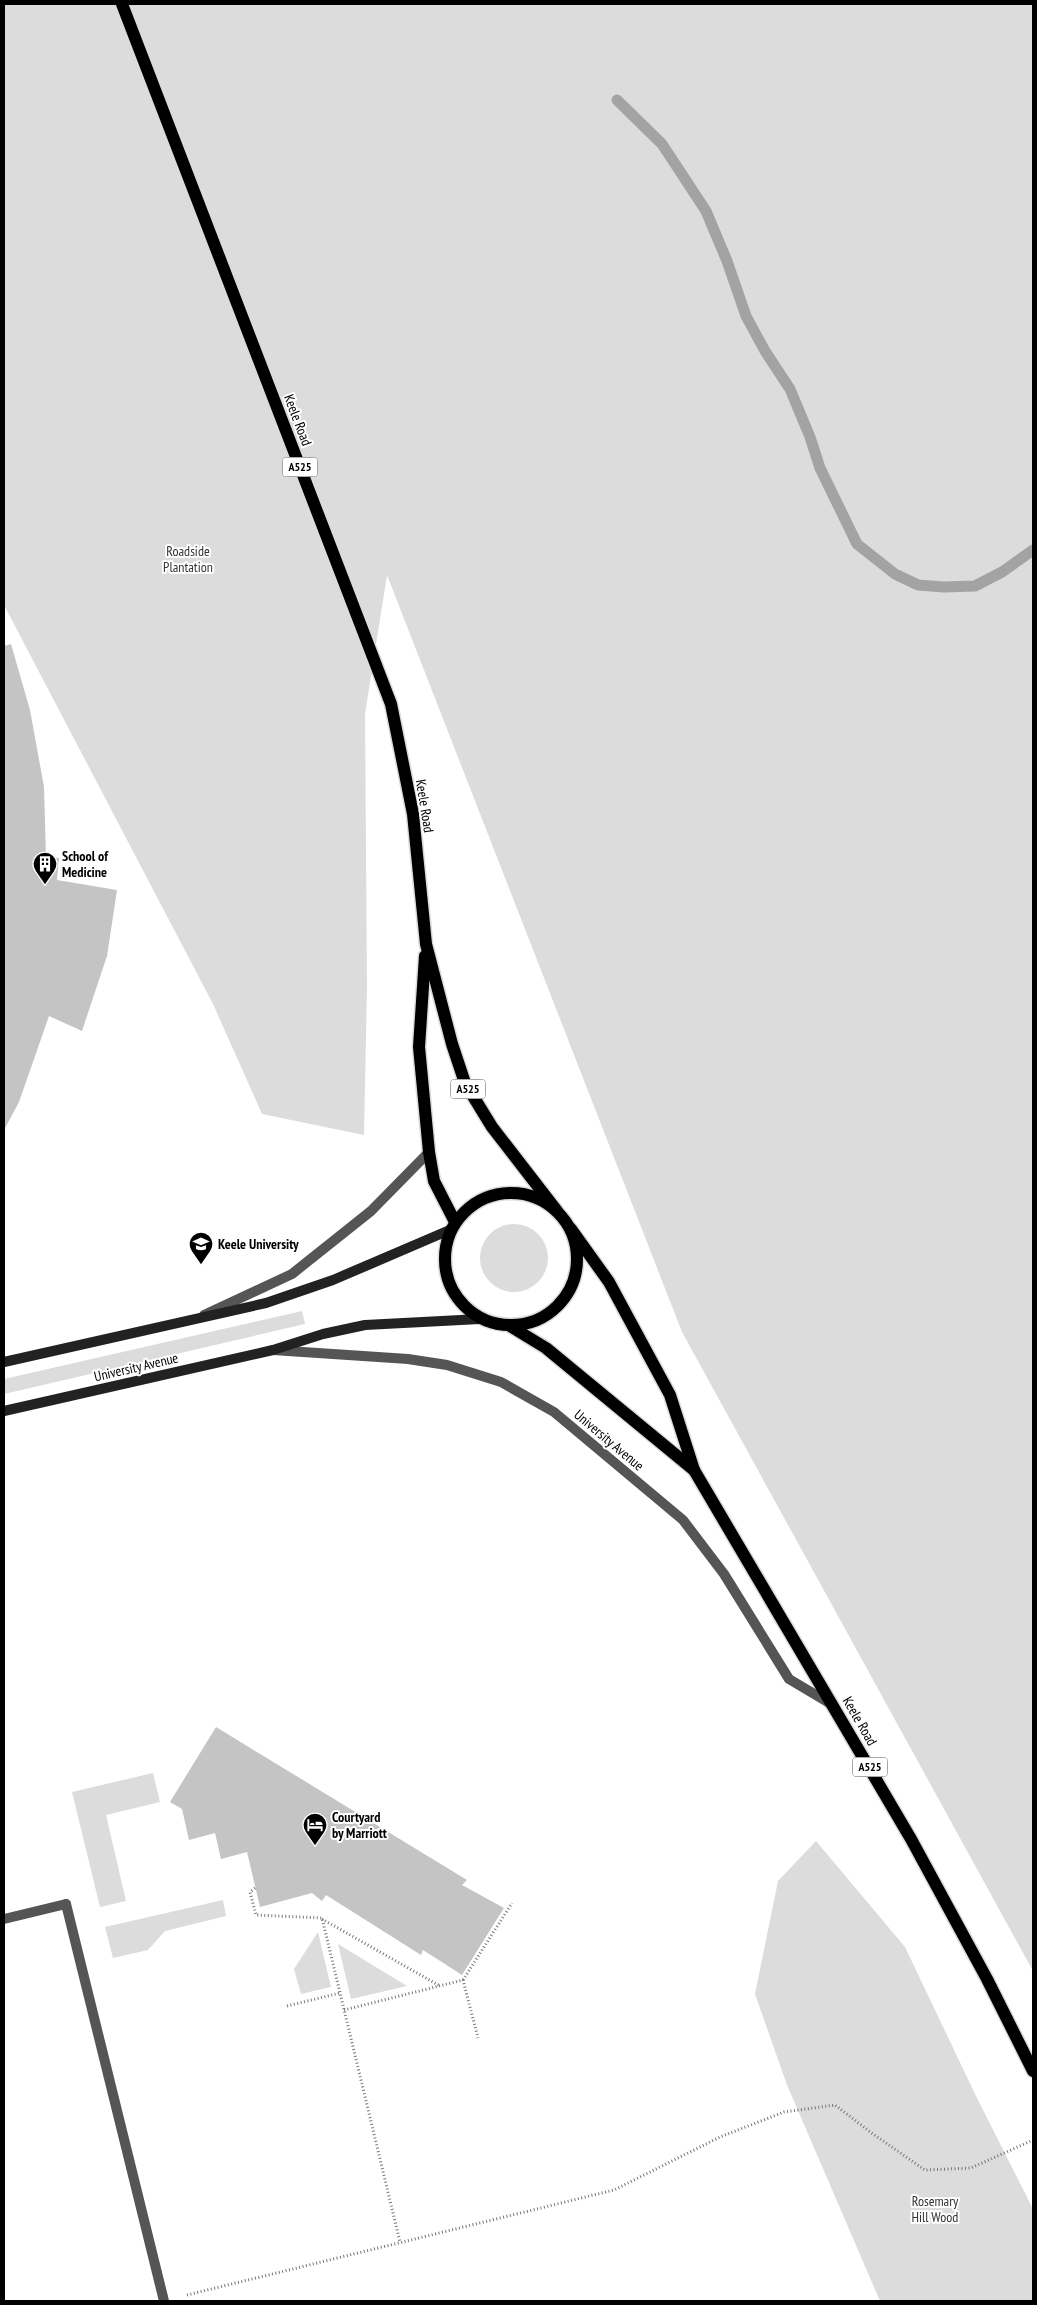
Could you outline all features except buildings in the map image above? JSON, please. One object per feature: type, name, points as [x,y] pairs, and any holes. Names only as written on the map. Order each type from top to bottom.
[{"type":"main road","name":"Keele Road","points":[[122,4],[391,704],[413,814],[426,944]]},
{"type":"main road","name":"A525","points":[[426,944],[419,1047],[429,1152],[434,1181],[453,1225]]},
{"type":"main road","name":"A525","points":[[426,944],[464,1083],[492,1127],[557,1211]]},
{"type":"main road","points":[[4,1362],[266,1304],[334,1280],[453,1225],[476,1203],[497,1194],[518,1193],[540,1199],[557,1211],[570,1229],[576,1247],[577,1267],[572,1286],[562,1303],[547,1315],[529,1323],[510,1326],[480,1319],[467,1310],[458,1298],[448,1278],[445,1257],[453,1225]]},
{"type":"main road","name":"A525","points":[[570,1229],[609,1282],[670,1395],[694,1470]]},
{"type":"main road","name":"University Avenue","points":[[4,1411],[273,1350],[323,1334],[365,1325],[480,1319]]},
{"type":"main road","name":"A525","points":[[510,1326],[546,1348],[694,1470]]},
{"type":"main road","name":"Keele Road","points":[[694,1470],[911,1839],[987,1979],[1033,2071]]},
{"type":"street","points":[[196,1318],[292,1274],[371,1211],[429,1152]]},
{"type":"street","name":"University Avenue","points":[[273,1350],[408,1359],[448,1364],[501,1382],[554,1412],[682,1520],[724,1574],[789,1679],[834,1706]]},
{"type":"street","points":[[4,1919],[66,1904],[164,2301]]},
{"type":"path","points":[[255,1888],[250,1892],[256,1914],[322,1918],[440,1986]]},
{"type":"path","points":[[344,2010],[463,1980],[512,1903]]},
{"type":"path","points":[[322,1918],[400,2242]]},
{"type":"path","points":[[463,1980],[478,2038]]},
{"type":"path","points":[[287,2006],[340,1993]]},
{"type":"path","points":[[164,2301],[614,2190],[720,2137],[784,2112],[834,2104],[873,2134],[926,2170],[971,2168],[1033,2140]]},
{"type":"green space","name":"Roadside Plantation","points":[[4,4],[1033,4],[1033,1971],[682,1332],[387,575],[365,714],[367,987],[364,1135],[262,1114],[213,1004],[4,605]]},
{"type":"green space","points":[[514,1224],[527,1227],[538,1234],[545,1245],[548,1258],[545,1271],[538,1282],[527,1289],[514,1292],[501,1289],[490,1282],[483,1271],[480,1258],[483,1245],[490,1234],[501,1227]]},
{"type":"green space","points":[[302,1311],[305,1324],[4,1394],[4,1379]]},
{"type":"green space","points":[[153,1773],[160,1802],[106,1815],[126,1901],[100,1907],[72,1792]]},
{"type":"green space","name":"Rosemary Hill Wood","points":[[816,1841],[905,1947],[976,2096],[1033,2209],[1033,2301],[880,2301],[787,2085],[755,1994],[778,1881]]},
{"type":"green space","points":[[223,1900],[226,1916],[165,1931],[148,1950],[113,1958],[105,1927]]},
{"type":"green space","points":[[318,1932],[331,1987],[301,1994],[294,1969]]},
{"type":"green space","points":[[338,1944],[407,1986],[351,1999]]},
{"type":"waterway","points":[[617,100],[662,144],[706,211],[727,261],[746,316],[765,351],[790,389],[810,437],[820,468],[857,544],[895,574],[918,585],[944,587],[975,586],[1002,572],[1033,550]]},
{"type":"place","name":"School of Medicine","points":[[45,885]]},
{"type":"place","name":"Keele University","points":[[201,1265]]},
{"type":"place","name":"Courtyard by Marriott","points":[[315,1846]]}]
